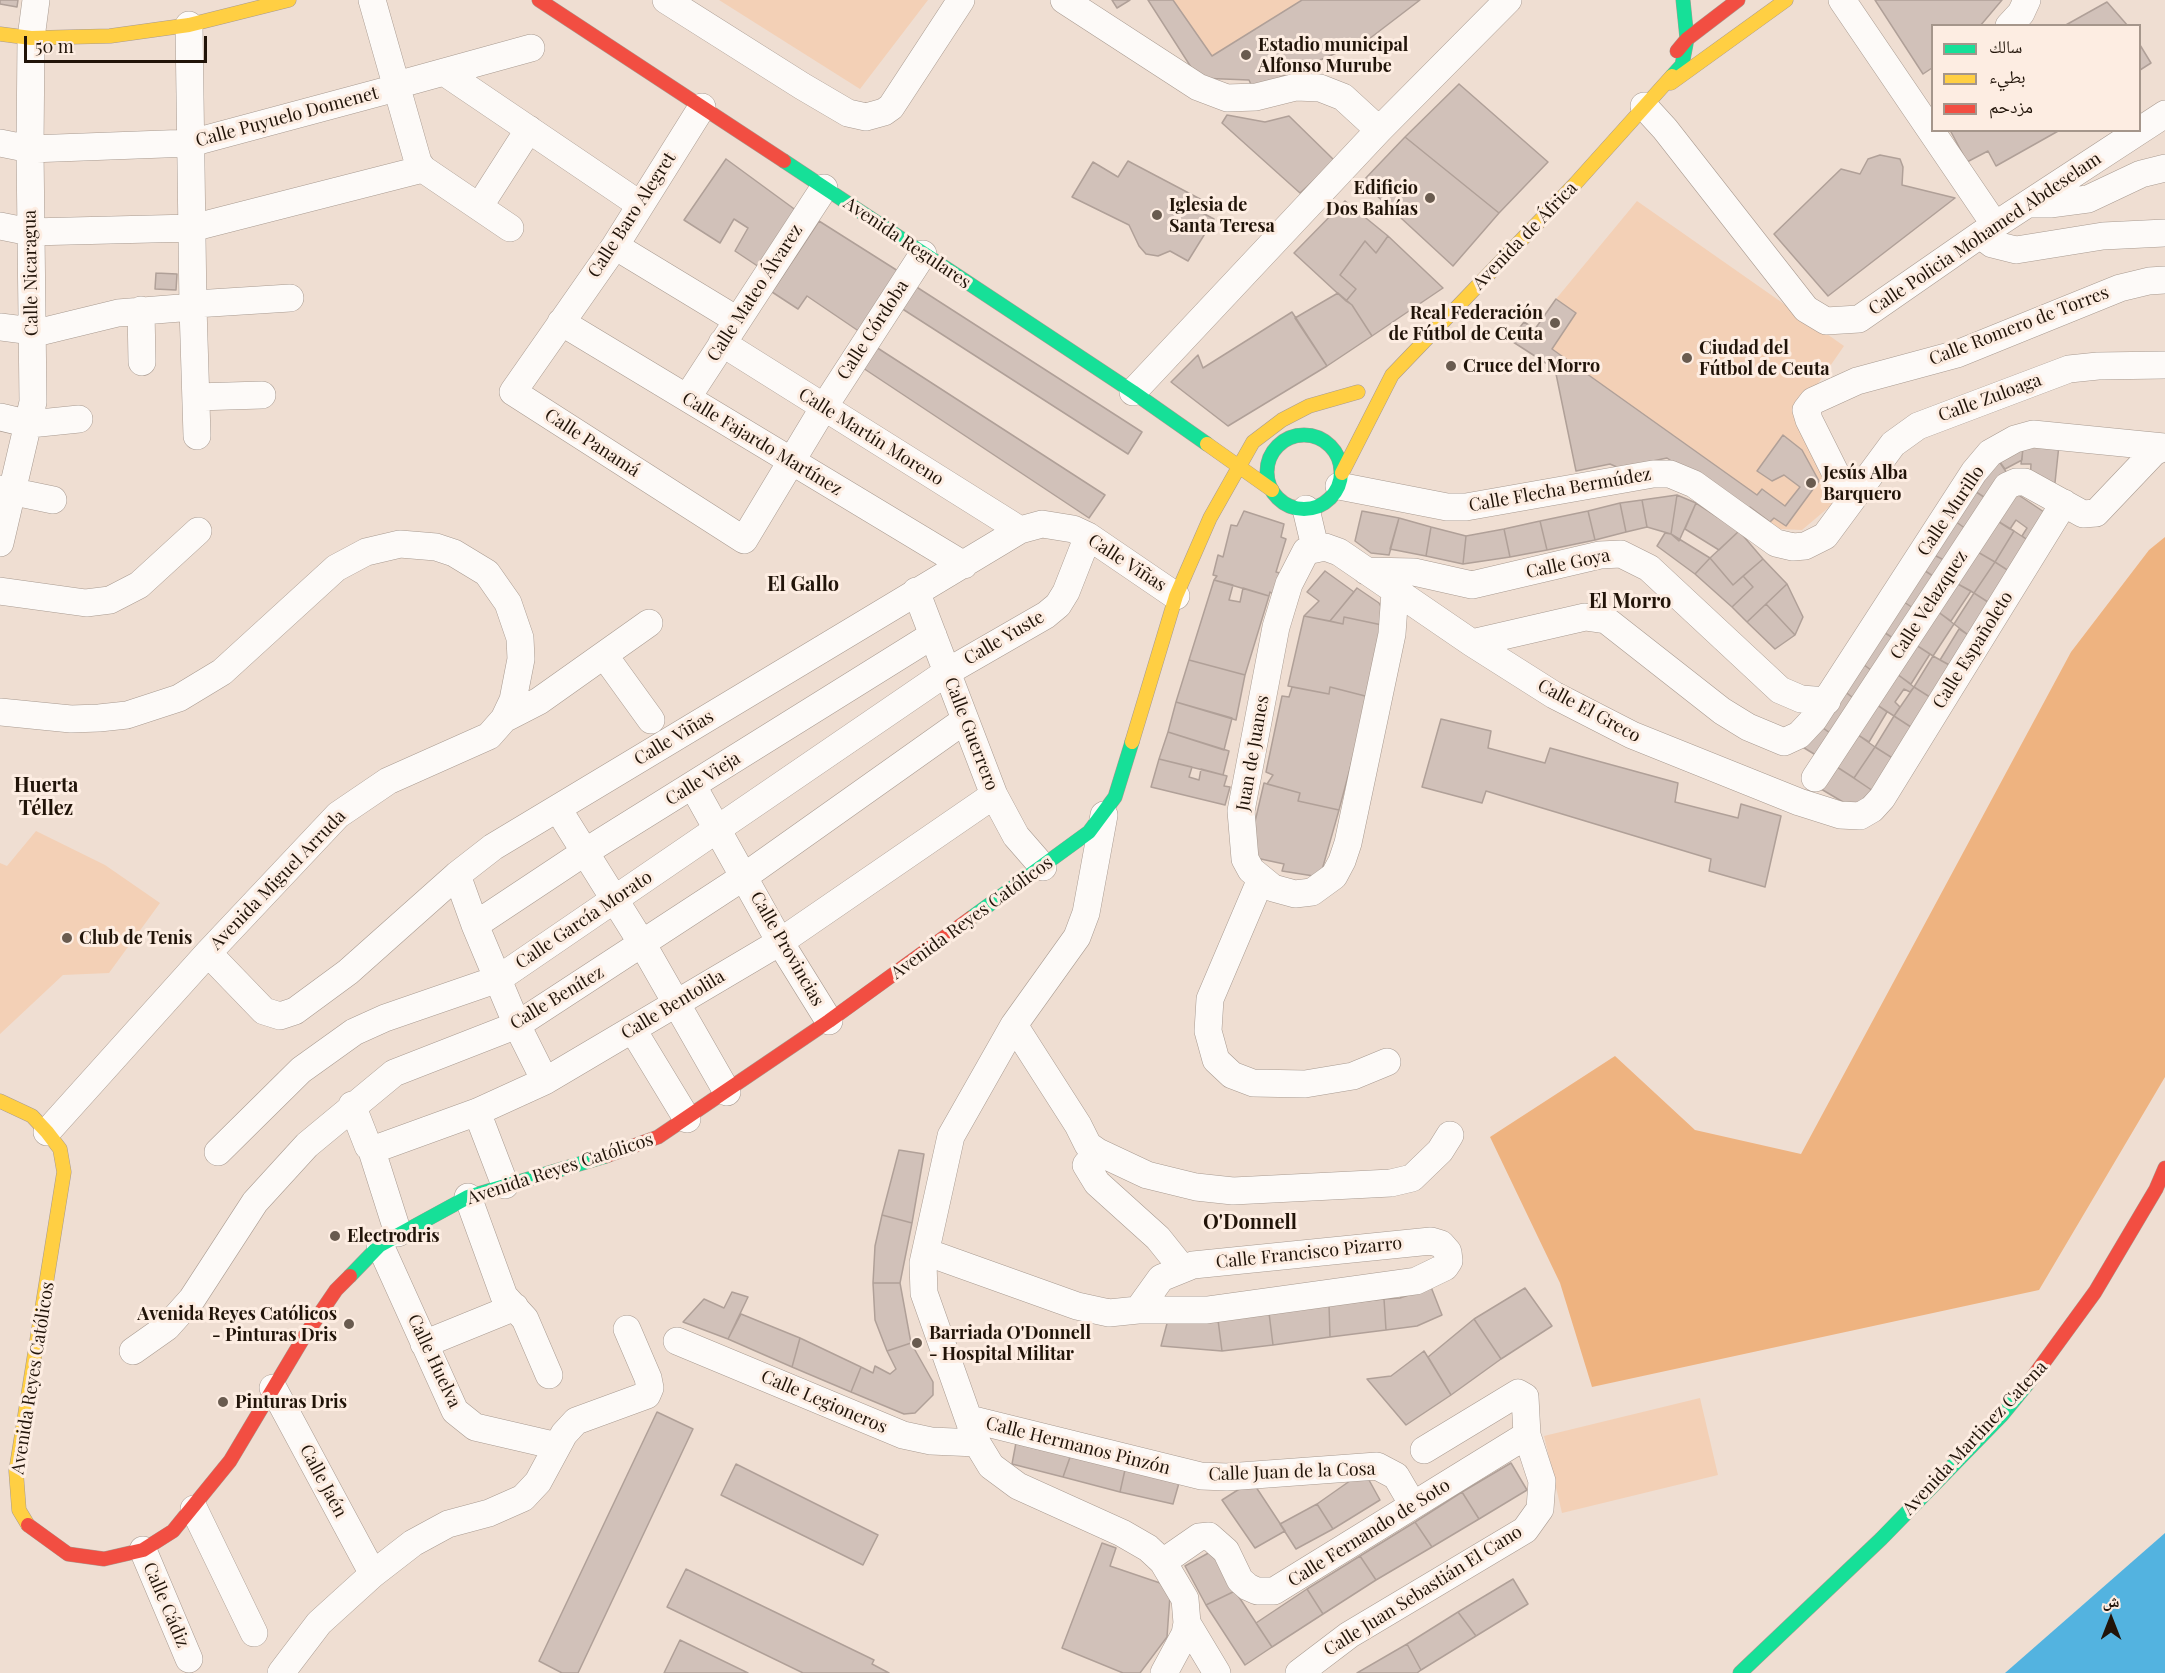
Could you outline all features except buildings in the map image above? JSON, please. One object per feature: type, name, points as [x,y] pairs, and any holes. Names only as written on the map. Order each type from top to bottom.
[{"type":"main road","points":[[0,34],[31,38],[110,36],[189,25],[289,0]]},
{"type":"main road","name":"Avenida Regulares","points":[[540,0],[1133,392],[1272,490]]},
{"type":"main road","points":[[1683,0],[1687,39]]},
{"type":"main road","points":[[1687,39],[1738,0]]},
{"type":"main road","name":"Avenida de África","points":[[1649,100],[1786,0]]},
{"type":"main road","name":"Avenida de África","points":[[1340,480],[1392,375],[1575,184],[1682,65],[1687,39]]},
{"type":"main road","name":"Avenida de África","points":[[1308,434],[1358,392],[1392,375]]},
{"type":"main road","points":[[1253,442],[1265,431],[1309,406],[1358,392]]},
{"type":"main road","points":[[1253,442],[1270,436],[1308,434],[1322,439],[1333,447],[1340,459],[1340,480],[1326,502],[1306,509],[1293,507],[1280,501],[1272,490],[1267,475],[1269,458],[1278,445],[1292,436]]},
{"type":"main road","name":"Avenida Reyes Católicos","points":[[0,1101],[32,1116],[47,1132],[60,1149],[64,1172],[16,1471],[19,1510],[26,1523],[68,1554],[104,1558],[143,1550],[173,1531],[194,1509],[230,1461],[273,1388],[336,1290],[389,1239],[468,1197],[632,1148],[658,1137],[829,1021],[1089,832],[1104,815],[1123,776],[1176,596],[1220,501],[1253,442]]},
{"type":"main road","points":[[1220,501],[1244,489],[1272,490]]},
{"type":"main road","name":"Avenida Martinez Catena","points":[[1740,1673],[1881,1539],[2002,1414],[2051,1355],[2095,1292],[2156,1189],[2165,1168]]},
{"type":"street","name":"Calle Nicaragua","points":[[0,543],[7,491],[30,424],[33,402],[30,149],[31,38],[36,0]]},
{"type":"street","points":[[372,0],[413,151],[423,169],[510,228]]},
{"type":"street","points":[[666,0],[848,113],[866,117],[875,116],[891,107],[961,0]]},
{"type":"street","points":[[1064,0],[1198,87],[1227,98],[1256,97],[1296,87],[1320,88],[1343,97],[1379,130]]},
{"type":"street","points":[[1133,392],[1379,130],[1508,0]]},
{"type":"street","points":[[1842,0],[1926,107]]},
{"type":"street","points":[[2011,24],[2021,14],[2027,0]]},
{"type":"street","points":[[189,25],[197,436]]},
{"type":"street","name":"Calle Puyuelo Domenet","points":[[0,143],[30,149],[191,143],[396,88],[404,83],[531,48]]},
{"type":"street","points":[[444,72],[639,204]]},
{"type":"street","name":"Calle Policia Mohamed Abdeselam","points":[[1649,100],[1665,129],[1806,309],[1826,321],[1859,319],[1987,230],[2138,132]]},
{"type":"street","name":"Calle Baro Alegret","points":[[561,322],[615,246],[639,204],[702,107]]},
{"type":"street","name":"Calle Policia Mohamed Abdeselam","points":[[2141,130],[2165,114]]},
{"type":"street","points":[[479,207],[530,129]]},
{"type":"street","points":[[1938,132],[1992,244],[2016,250],[2103,236],[2165,232]]},
{"type":"street","points":[[2029,204],[2088,199],[2141,174],[2165,168]]},
{"type":"street","points":[[0,226],[30,232],[192,228],[423,169]]},
{"type":"street","name":"Calle Mateo Álvarez","points":[[687,398],[824,188]]},
{"type":"street","points":[[615,246],[737,320]]},
{"type":"street","name":"Calle Córdoba","points":[[791,461],[923,254]]},
{"type":"street","name":"Calle Romero de Torres","points":[[1850,502],[1809,420],[1806,410],[1813,401],[1868,377],[1957,354],[2120,288],[2149,281],[2165,280]]},
{"type":"street","points":[[0,327],[32,332],[141,310],[290,298]]},
{"type":"street","points":[[141,310],[142,362]]},
{"type":"street","name":"Calle Fajardo Martínez","points":[[561,322],[963,565]]},
{"type":"street","name":"Calle Panamá","points":[[561,322],[513,392],[744,540],[791,461]]},
{"type":"street","name":"Calle Martín Moreno","points":[[722,343],[1020,530]]},
{"type":"street","name":"Calle Zuloaga","points":[[1850,502],[1893,444],[1906,432],[1930,420],[2069,369],[2165,365]]},
{"type":"street","points":[[196,397],[262,395]]},
{"type":"street","points":[[0,417],[30,424],[80,420]]},
{"type":"street","name":"Calle Murillo","points":[[1472,643],[1594,617],[1617,626],[1722,711],[1748,727],[1784,742],[1799,735],[1820,710],[1974,472],[1990,453],[2015,439],[2033,435],[2165,447]]},
{"type":"street","name":"Calle Velazquez","points":[[1815,778],[2007,486],[2016,482],[2025,482],[2083,514],[2096,513],[2154,452],[2165,447]]},
{"type":"street","name":"Calle Flecha Bermúdez","points":[[1340,480],[1447,507],[1466,507],[1653,474],[1670,474],[1694,484],[1769,539],[1793,547],[1816,542],[1825,536],[1850,502]]},
{"type":"street","points":[[7,491],[53,500]]},
{"type":"street","name":"Calle Españoleto","points":[[1882,798],[2064,503]]},
{"type":"street","points":[[1306,509],[1315,547]]},
{"type":"street","name":"Calle Viñas","points":[[208,953],[264,1011],[280,1016],[295,1011],[356,966],[458,875],[493,847],[1020,530],[1042,524],[1073,529],[1088,536],[1176,596]]},
{"type":"street","points":[[0,591],[86,603],[110,600],[139,585],[198,531]]},
{"type":"street","name":"Calle Yuste","points":[[947,672],[1046,615],[1058,605],[1088,536]]},
{"type":"street","name":"Avenida Miguel Arruda","points":[[0,712],[99,718],[127,715],[178,698],[222,672],[336,568],[351,559],[382,547],[417,544],[436,547],[471,561],[487,573],[508,603],[520,638],[521,659],[513,700],[504,719],[489,736],[388,781],[338,815],[208,953],[47,1132]]},
{"type":"street","name":"Calle El Greco","points":[[1315,547],[1339,552],[1472,643],[1554,694],[1611,725],[1765,789],[1840,815],[1860,816],[1872,809],[1882,798]]},
{"type":"street","name":"Juan de Juanes","points":[[1315,547],[1306,551],[1298,565],[1289,584],[1276,627],[1241,810],[1245,859],[1251,870],[1273,888],[1295,894],[1312,892],[1334,876],[1342,861],[1348,843],[1392,634],[1395,592]]},
{"type":"street","name":"Calle Goya","points":[[1366,571],[1398,570],[1472,585],[1600,555],[1621,554],[1649,568],[1780,690],[1820,710]]},
{"type":"street","name":"Calle Guerrero","points":[[916,591],[994,795],[1016,837],[1043,867]]},
{"type":"street","points":[[504,719],[539,701],[649,623]]},
{"type":"street","name":"Calle Vieja","points":[[475,925],[585,852],[933,635]]},
{"type":"street","points":[[604,655],[651,720]]},
{"type":"street","name":"Calle García Morato","points":[[218,1152],[301,1070],[354,1032],[385,1018],[498,979],[947,672]]},
{"type":"street","name":"Calle Benítez","points":[[133,1351],[167,1327],[192,1299],[255,1202],[307,1145],[352,1105],[394,1073],[517,1025],[643,945],[745,876],[965,720]]},
{"type":"street","name":"Calle Provincias","points":[[693,786],[780,942],[829,1021]]},
{"type":"street","name":"Calle Bentolila","points":[[371,1148],[379,1148],[477,1112],[545,1081],[780,942],[994,795]]},
{"type":"street","points":[[558,809],[643,945],[726,1092]]},
{"type":"street","points":[[1104,815],[1086,913],[1077,937],[1014,1025],[954,1129],[926,1252],[923,1278],[927,1308],[982,1455],[1004,1478],[1122,1533],[1148,1548],[1163,1562],[1185,1599],[1187,1623],[1185,1634],[1164,1673]]},
{"type":"street","points":[[458,875],[475,925],[517,1025],[545,1081]]},
{"type":"street","points":[[1261,879],[1210,999],[1208,1031],[1216,1060],[1232,1075],[1253,1083],[1305,1084],[1353,1076],[1387,1062]]},
{"type":"street","points":[[1014,1025],[1078,1125],[1088,1145],[1147,1175],[1196,1187],[1233,1191],[1391,1183],[1412,1178],[1440,1151],[1450,1135]]},
{"type":"street","points":[[633,1030],[687,1119]]},
{"type":"street","points":[[352,1105],[371,1148]]},
{"type":"street","points":[[477,1112],[505,1185]]},
{"type":"street","name":"Calle Huelva","points":[[371,1148],[389,1239],[424,1344],[455,1411],[475,1427],[558,1446]]},
{"type":"street","points":[[1098,1152],[1086,1165],[1097,1183],[1158,1238],[1182,1268]]},
{"type":"street","points":[[468,1197],[504,1296],[525,1319],[549,1375]]},
{"type":"street","name":"Calle Francisco Pizarro","points":[[1431,1241],[1441,1244],[1448,1252],[1449,1261],[1437,1273],[1416,1281],[1208,1310],[1138,1310],[1161,1278],[1182,1268],[1431,1241]]},
{"type":"street","points":[[926,1252],[1077,1306],[1109,1313],[1138,1310]]},
{"type":"street","points":[[424,1344],[515,1307]]},
{"type":"street","points":[[281,1673],[320,1623],[373,1574],[413,1543],[448,1524],[489,1513],[522,1498],[538,1482],[564,1434],[576,1421],[647,1395],[650,1388],[648,1378],[627,1329]]},
{"type":"street","name":"Calle Legioneros","points":[[677,1341],[903,1435],[931,1441],[973,1431]]},
{"type":"street","name":"Calle Jaén","points":[[273,1388],[373,1574]]},
{"type":"street","name":"Calle Juan Sebastián El Cano","points":[[1299,1673],[1339,1641],[1525,1530],[1540,1509],[1543,1490],[1527,1435],[1527,1405],[1525,1397],[1518,1393],[1424,1450]]},
{"type":"street","name":"Calle Hermanos Pinzón","points":[[973,1431],[1187,1473]]},
{"type":"street","name":"Calle Fernando de Soto","points":[[1163,1562],[1199,1537],[1209,1536],[1226,1551],[1240,1580],[1248,1587],[1257,1591],[1274,1591],[1527,1435]]},
{"type":"street","name":"Calle Juan de la Cosa","points":[[1187,1473],[1227,1477],[1377,1466],[1396,1476],[1413,1505]]},
{"type":"street","points":[[194,1509],[254,1633]]},
{"type":"street","name":"Calle Cádiz","points":[[143,1550],[189,1659]]},
{"type":"street","points":[[1187,1623],[1217,1673]]},
{"type":"shaded area","points":[[719,0],[928,0],[860,89]]},
{"type":"shaded area","name":"Estadio municipal Alfonso Murube","points":[[1148,0],[1389,0],[1256,80],[1198,78]]},
{"type":"shaded area","name":"Ciudad del Fútbol de Ceuta","points":[[1637,201],[1844,346],[1799,411],[1841,497],[1802,530],[1780,529],[1750,507],[1667,458],[1610,464],[1576,471],[1555,369],[1510,340],[1524,322],[1535,329],[1556,299]]},
{"type":"shaded area","points":[[2165,537],[2165,1077],[2039,1290],[1592,1387],[1560,1283],[1490,1137],[1615,1056],[1695,1130],[1801,1154],[2071,652],[2149,550]]},
{"type":"shaded area","name":"Club de Tenis","points":[[36,831],[105,865],[160,903],[109,973],[63,975],[0,1034],[0,863],[7,866]]},
{"type":"shaded area","points":[[1700,1398],[1718,1475],[1562,1513],[1544,1436]]},
{"type":"water","points":[[2165,1533],[2165,1673],[2005,1673]]},
{"type":"traffic: fast","points":[[1672,76],[1682,65],[1687,39],[1683,0]]},
{"type":"traffic: fast","points":[[784,161],[1133,392],[1207,444]]},
{"type":"traffic: fast","points":[[1304,435],[1325,441],[1335,451],[1341,472],[1335,493],[1325,503],[1304,509],[1283,503],[1273,493],[1267,472],[1273,451],[1283,441],[1304,435]]},
{"type":"traffic: fast","points":[[971,918],[1089,832],[1115,797],[1132,742]]},
{"type":"traffic: fast","points":[[350,1276],[380,1245],[468,1197],[606,1156]]},
{"type":"traffic: fast","points":[[1740,1673],[1881,1539],[2002,1415],[2033,1377]]},
{"type":"traffic: slow","points":[[0,34],[31,38],[110,36],[189,25],[289,0]]},
{"type":"traffic: slow","points":[[1671,83],[1786,0]]},
{"type":"traffic: slow","points":[[1342,473],[1392,375],[1575,184],[1672,76]]},
{"type":"traffic: slow","points":[[1132,742],[1176,596],[1210,518],[1253,442],[1282,420],[1309,406],[1358,392]]},
{"type":"traffic: slow","points":[[1207,444],[1272,490]]},
{"type":"traffic: slow","points":[[0,1101],[32,1116],[47,1132],[60,1149],[64,1172],[16,1471],[19,1510],[28,1525]]},
{"type":"traffic: jam","points":[[539,0],[784,161]]},
{"type":"traffic: jam","points":[[1677,51],[1687,39],[1738,0]]},
{"type":"traffic: jam","points":[[606,1156],[658,1137],[829,1021],[971,918]]},
{"type":"traffic: jam","points":[[2033,1377],[2095,1292],[2156,1189],[2165,1168]]},
{"type":"traffic: jam","points":[[28,1525],[68,1554],[104,1559],[143,1550],[173,1531],[230,1461],[304,1337],[336,1290],[350,1276]]},
{"type":"place","name":"Estadio municipal Alfonso Murube","points":[[1246,55]]},
{"type":"place","name":"Edificio Dos Bahías","points":[[1430,198]]},
{"type":"place","name":"Iglesia de Santa Teresa","points":[[1157,215]]},
{"type":"place","name":"Real Federación de Fútbol de Ceuta","points":[[1555,323]]},
{"type":"place","name":"Ciudad del Fútbol de Ceuta","points":[[1687,358]]},
{"type":"place","name":"Cruce del Morro","points":[[1451,366]]},
{"type":"place","name":"Jesús Alba Barquero","points":[[1811,483]]},
{"type":"place","name":"Club de Tenis","points":[[67,938]]},
{"type":"place","name":"Electrodris","points":[[335,1236]]},
{"type":"place","name":"Avenida Reyes Católicos - Pinturas Dris","points":[[349,1324]]},
{"type":"place","name":"Barriada O'Donnell - Hospital Militar","points":[[917,1343]]},
{"type":"place","name":"Pinturas Dris","points":[[223,1402]]},
{"type":"district","name":"El Gallo","points":[[803,585]]},
{"type":"district","name":"El Morro","points":[[1630,602]]},
{"type":"district","name":"Huerta Téllez","points":[[46,798]]},
{"type":"district","name":"O'Donnell","points":[[1250,1223]]}]
